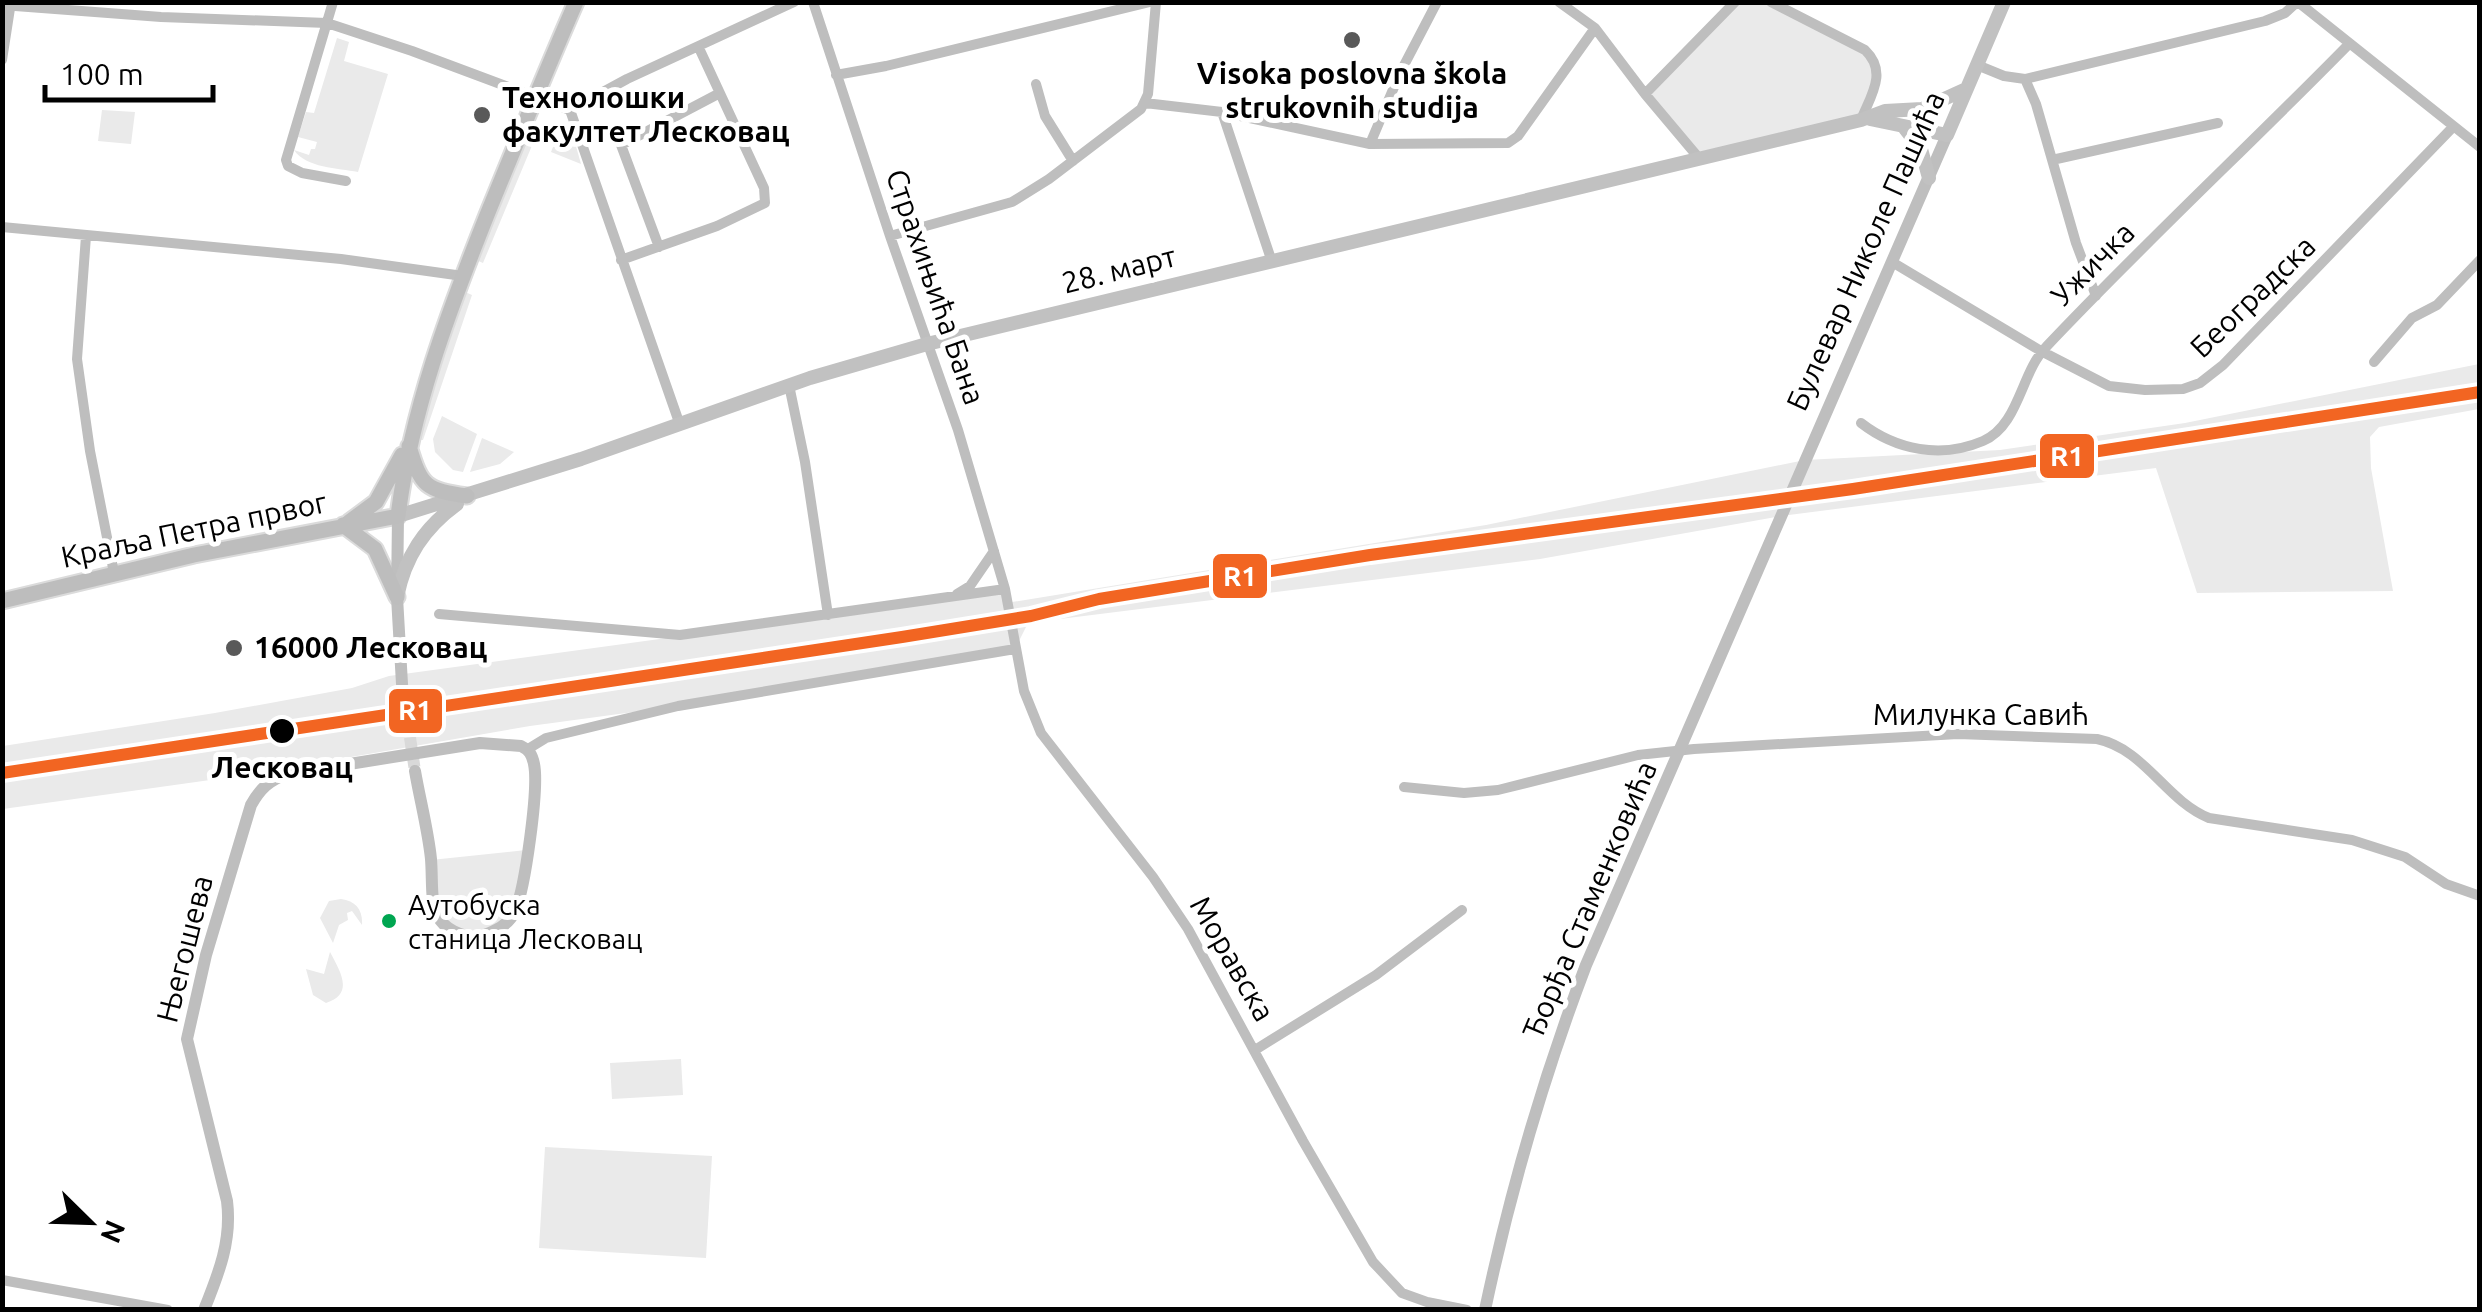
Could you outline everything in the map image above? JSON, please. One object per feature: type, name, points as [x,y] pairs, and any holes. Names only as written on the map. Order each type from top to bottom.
[{"type":"main road","points":[[397,596],[375,550],[343,526],[376,502],[408,442],[463,276],[576,2]]},
{"type":"main road","name":"Булевар Николе Пашића","points":[[1947,135],[2004,2]]},
{"type":"main road","name":"28. март","points":[[398,516],[680,425],[790,385],[927,344],[1862,120],[1885,111],[1912,112],[1966,90]]},
{"type":"main road","points":[[1912,112],[1947,135]]},
{"type":"main road","name":"28. март","points":[[1862,120],[1947,135]]},
{"type":"main road","points":[[1902,125],[1922,150],[1928,178]]},
{"type":"main road","points":[[408,442],[424,484],[437,492],[467,496]]},
{"type":"main road","points":[[398,516],[408,442]]},
{"type":"main road","points":[[397,596],[403,566],[424,534],[434,521],[467,496]]},
{"type":"main road","name":"Краља Петра првог","points":[[2,601],[114,573],[398,516]]},
{"type":"street","points":[[333,2],[286,160],[288,166],[302,173],[346,180]]},
{"type":"street","points":[[2,60],[8,4],[161,17],[326,23],[570,110],[794,2]]},
{"type":"street","name":"Страхињића Бана","points":[[813,2],[958,430],[1005,590]]},
{"type":"street","points":[[836,75],[1153,2],[1145,104]]},
{"type":"street","points":[[1370,144],[1400,72],[1436,2]]},
{"type":"street","points":[[1559,2],[1595,28],[1698,157]]},
{"type":"street","points":[[1645,94],[1734,2]]},
{"type":"street","points":[[1770,2],[1865,50],[1874,60],[1878,76],[1862,120]]},
{"type":"street","points":[[1976,65],[2024,79],[2265,21],[2286,13],[2298,2],[2480,147]]},
{"type":"street","points":[[161,17],[163,3]]},
{"type":"street","points":[[890,236],[1012,202],[1073,161],[1145,104],[1222,112],[1370,144],[1483,144],[1514,140],[1595,28]]},
{"type":"street","name":"Ужичка","points":[[1861,423],[1882,439],[1911,449],[1947,450],[1996,434],[2041,351],[2350,44]]},
{"type":"street","points":[[620,260],[718,226],[766,204],[764,188],[698,48]]},
{"type":"street","points":[[2024,79],[2036,104],[2096,296]]},
{"type":"street","points":[[1036,84],[1045,116],[1073,161]]},
{"type":"street","points":[[660,246],[621,146],[718,94]]},
{"type":"street","points":[[570,110],[680,425]]},
{"type":"street","points":[[1222,112],[1272,262]]},
{"type":"street","points":[[2052,160],[2218,123]]},
{"type":"street","name":"Београдска","points":[[1892,262],[2041,351],[2114,388],[2167,391],[2200,383],[2223,364],[2453,128]]},
{"type":"street","name":"Булевар Николе Пашића","points":[[1778,522],[1947,135]]},
{"type":"street","points":[[2,227],[341,259],[463,276]]},
{"type":"street","points":[[86,236],[77,359],[114,573]]},
{"type":"street","points":[[2374,362],[2412,318],[2437,305],[2480,260]]},
{"type":"street","points":[[790,385],[828,615]]},
{"type":"street","points":[[398,516],[402,684]]},
{"type":"street","name":"Ђорђа Стаменковића","points":[[1484,1310],[1505,1216],[1552,1055],[1592,951],[1778,522]]},
{"type":"street","points":[[955,596],[970,586],[994,550]]},
{"type":"street","points":[[439,614],[680,635],[1005,590]]},
{"type":"street","name":"Моравска","points":[[1005,590],[1028,704],[1041,733],[1171,903],[1374,1262],[1402,1293],[1467,1310]]},
{"type":"street","points":[[416,772],[431,860],[430,893],[434,906],[442,921],[455,931],[477,938],[507,923],[517,903],[534,790],[534,767],[528,749],[546,738],[678,706],[1015,650]]},
{"type":"street","name":"Милунка Савић","points":[[1404,787],[1464,792],[1498,790],[1638,754],[1680,750],[1958,734],[2096,738],[2115,742],[2132,754],[2195,812],[2209,818],[2352,840],[2405,857],[2446,884],[2480,896]]},
{"type":"street","name":"Његошева","points":[[204,1310],[230,1224],[188,1052],[188,1026],[252,805],[270,781],[287,774],[501,742],[528,749]]},
{"type":"street","points":[[1255,1050],[1376,975],[1462,910]]},
{"type":"street","points":[[2,1280],[168,1310]]},
{"type":"shaded area","points":[[1735,3],[1771,3],[1865,50],[1877,65],[1861,120],[1698,157],[1645,94]]},
{"type":"shaded area","points":[[337,38],[349,42],[344,61],[388,74],[358,172],[314,164],[294,150],[309,155],[315,149],[317,142],[298,137],[306,112],[314,113]]},
{"type":"shaded area","points":[[102,110],[135,112],[131,144],[98,141]]},
{"type":"shaded area","points":[[534,121],[541,124],[483,263],[476,260]]},
{"type":"shaded area","points":[[563,122],[570,125],[581,164],[551,152]]},
{"type":"shaded area","points":[[463,291],[472,295],[423,440],[417,440],[430,384]]},
{"type":"shaded area","points":[[2479,364],[2479,409],[2379,427],[2370,437],[2371,468],[2393,591],[2197,593],[2156,468],[1781,516],[1540,559],[1028,623],[1015,649],[253,774],[3,809],[3,746],[215,713],[352,688],[389,676],[1003,592],[1006,603],[1486,525],[1805,460],[2000,450],[2185,423]]},
{"type":"shaded area","points":[[442,416],[477,434],[463,472],[453,470],[435,452],[433,439]]},
{"type":"shaded area","points":[[482,438],[514,452],[500,464],[470,472]]},
{"type":"shaded area","points":[[526,850],[515,911],[477,938],[441,921],[431,860]]},
{"type":"shaded area","points":[[341,899],[358,907],[362,925],[352,911],[347,913],[348,920],[339,925],[333,943],[320,918],[329,901]]},
{"type":"shaded area","points":[[330,952],[343,988],[326,1003],[313,995],[306,969],[324,974]]},
{"type":"shaded area","points":[[681,1059],[683,1095],[612,1099],[610,1063]]},
{"type":"shaded area","points":[[545,1147],[712,1156],[706,1258],[539,1248]]},
{"type":"tunnel","points":[[402,684],[415,771]]},
{"type":"transit line","name":"R1","points":[[2,773],[902,637],[1031,616],[1099,599],[1370,555],[1853,489],[2480,392]]},
{"type":"place","name":"Visoka poslovna škola strukovnih studija","points":[[1352,40]]},
{"type":"place","name":"Технолошки факултет Лесковац","points":[[482,115]]},
{"type":"place","name":"16000 Лесковац","points":[[234,648]]},
{"type":"place","name":"Лесковац","points":[[282,731]]},
{"type":"place","name":"Аутобуска станица Лесковац","points":[[389,921]]}]
